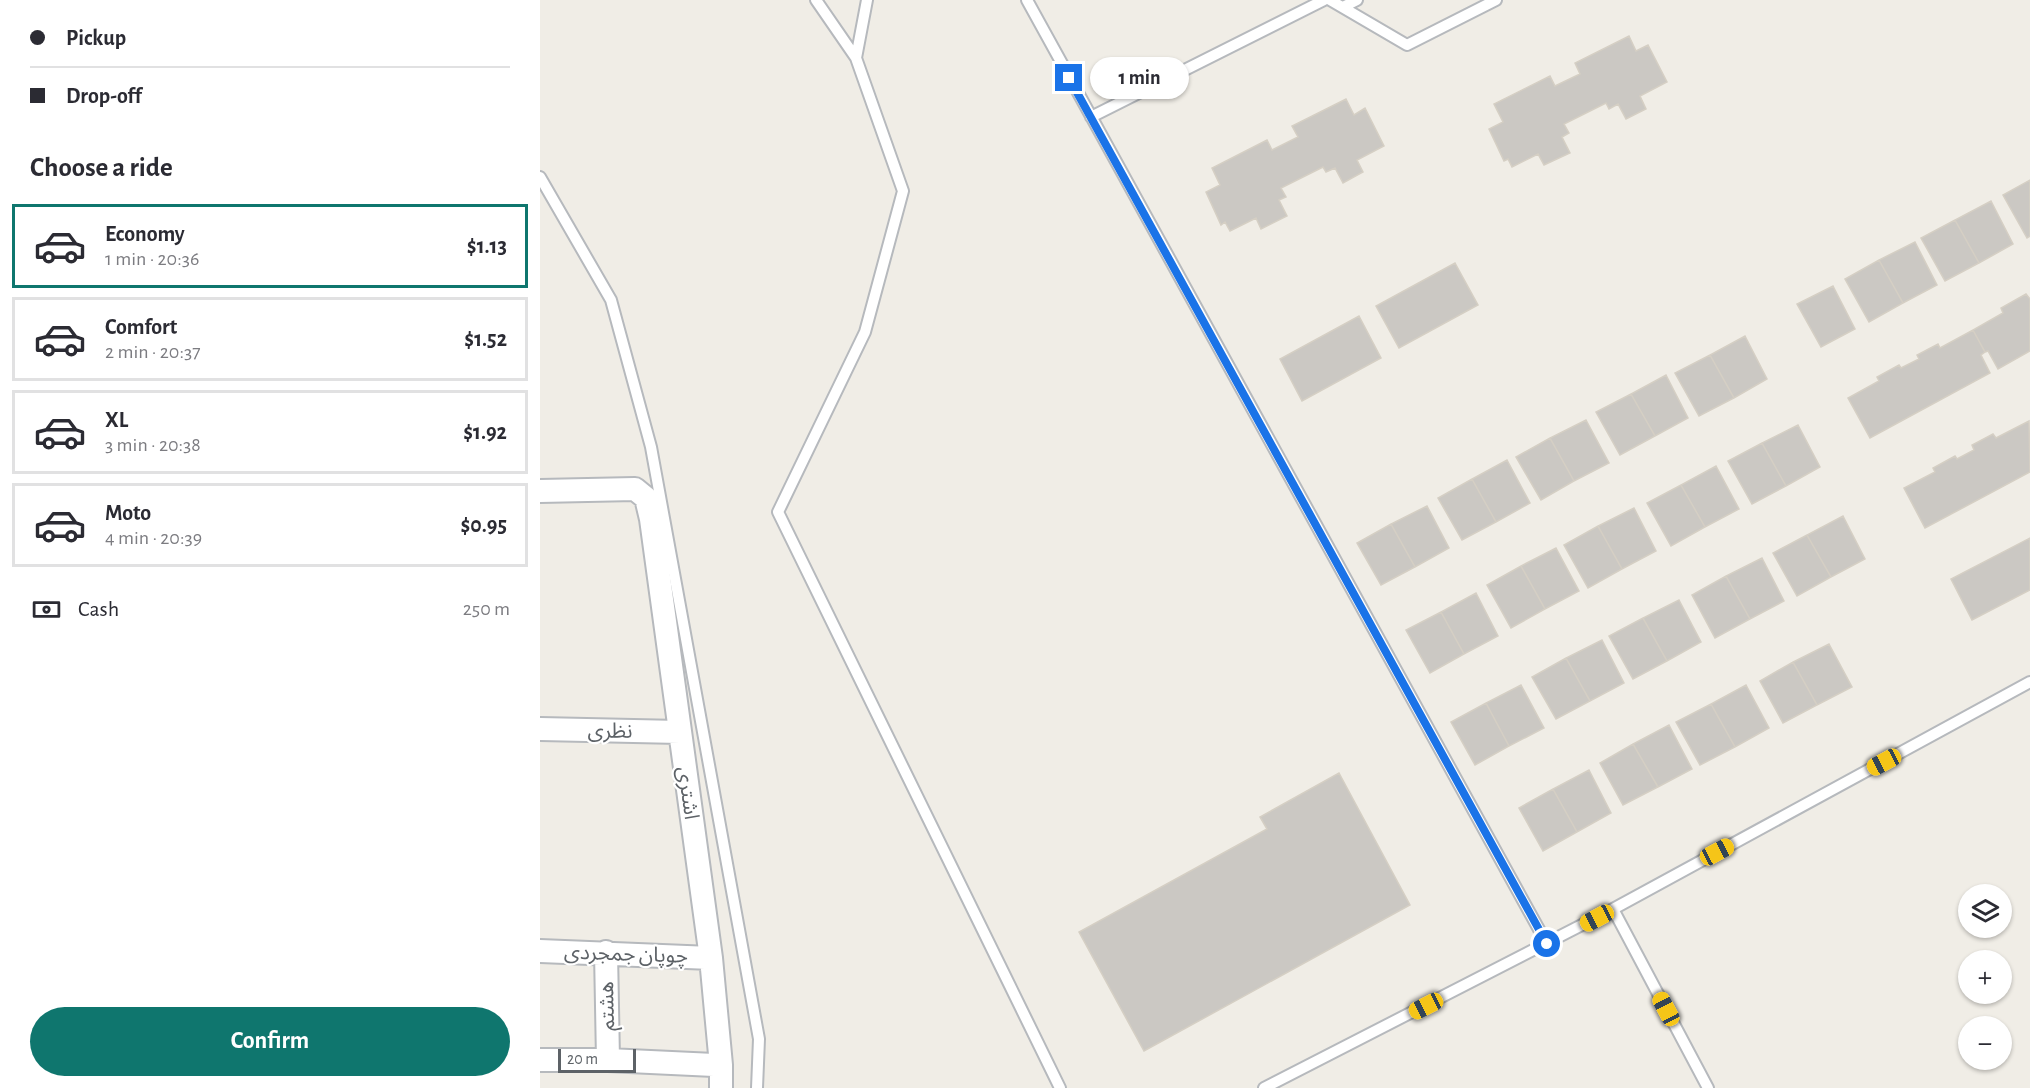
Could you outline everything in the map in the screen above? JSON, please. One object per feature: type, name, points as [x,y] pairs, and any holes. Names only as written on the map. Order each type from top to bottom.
[{"type":"street","name":"اشتری","points":[[543,485],[635,489],[646,498],[651,519],[711,958],[721,1088]]},
{"type":"street","name":"نظری","points":[[540,729],[680,732]]},
{"type":"street","name":"چوپان جمجردی","points":[[540,951],[711,958]]},
{"type":"street","name":"هشتم","points":[[606,952],[608,1060]]},
{"type":"street","name":"هشتم","points":[[540,1060],[608,1060],[714,1065]]},
{"type":"lane","points":[[816,0],[856,58],[903,191],[865,332],[778,512],[1060,1088]]},
{"type":"lane","points":[[856,58],[867,0]]},
{"type":"lane","points":[[1027,0],[1547,944]]},
{"type":"lane","points":[[1091,117],[1324,0]]},
{"type":"lane","points":[[1330,0],[1407,45],[1496,0]]},
{"type":"lane","points":[[1343,7],[1357,0]]},
{"type":"lane","points":[[540,177],[611,300],[651,447],[759,1040],[757,1088]]},
{"type":"lane","points":[[1264,1088],[1547,944],[2030,682]]},
{"type":"lane","points":[[1613,909],[1708,1088]]},
{"type":"building","points":[[1629,36],[1636,51],[1648,45],[1667,82],[1640,96],[1646,109],[1626,119],[1618,104],[1609,109],[1606,103],[1564,124],[1569,133],[1562,137],[1570,153],[1544,165],[1538,154],[1512,167],[1508,159],[1504,161],[1489,129],[1503,122],[1494,104],[1550,76],[1555,86],[1580,74],[1575,63]]},
{"type":"building","points":[[1346,99],[1354,115],[1365,108],[1384,146],[1357,160],[1363,172],[1343,183],[1335,168],[1326,172],[1323,167],[1281,188],[1286,197],[1279,200],[1287,216],[1261,229],[1256,218],[1230,231],[1225,222],[1221,225],[1206,192],[1220,185],[1212,168],[1267,140],[1272,150],[1298,137],[1292,126]]},
{"type":"building","points":[[2030,180],[2030,236],[2027,238],[2003,195]]},
{"type":"building","points":[[1991,201],[2013,244],[1979,263],[1955,220]]},
{"type":"building","points":[[1955,220],[1979,263],[1945,281],[1921,238]]},
{"type":"building","points":[[1915,242],[1937,285],[1903,303],[1879,260]]},
{"type":"building","points":[[1879,260],[1903,303],[1869,322],[1845,279]]},
{"type":"building","points":[[1455,263],[1478,305],[1399,348],[1376,306]]},
{"type":"building","points":[[1833,286],[1855,329],[1821,347],[1797,304]]},
{"type":"building","points":[[2026,294],[2030,299],[2030,351],[1998,369],[1973,330],[2003,313],[2001,308]]},
{"type":"building","points":[[1359,316],[1381,358],[1302,401],[1280,359]]},
{"type":"building","points":[[1973,330],[1985,352],[1981,355],[1990,373],[1870,438],[1848,398],[1879,381],[1877,377],[1899,365],[1901,368],[1919,359],[1917,355],[1938,344],[1940,348]]},
{"type":"building","points":[[1745,336],[1767,379],[1734,398],[1710,355]]},
{"type":"building","points":[[1710,355],[1734,398],[1699,416],[1675,373]]},
{"type":"building","points":[[1666,375],[1688,418],[1655,436],[1631,394]]},
{"type":"building","points":[[1631,394],[1655,436],[1620,455],[1596,412]]},
{"type":"building","points":[[1586,420],[1609,463],[1574,481],[1550,438]]},
{"type":"building","points":[[2029,421],[2030,472],[1925,528],[1904,488],[1935,472],[1933,468],[1955,456],[1957,459],[1974,450],[1972,445],[1993,434],[1996,438]]},
{"type":"building","points":[[1798,425],[1820,467],[1786,486],[1762,443]]},
{"type":"building","points":[[1550,438],[1574,481],[1541,500],[1516,457]]},
{"type":"building","points":[[1762,443],[1786,486],[1752,504],[1728,461]]},
{"type":"building","points":[[1507,460],[1530,503],[1496,522],[1472,479]]},
{"type":"building","points":[[1716,466],[1739,509],[1705,527],[1681,485]]},
{"type":"building","points":[[1472,479],[1496,522],[1462,540],[1438,498]]},
{"type":"building","points":[[1681,485],[1705,527],[1671,546],[1647,503]]},
{"type":"building","points":[[1427,506],[1449,548],[1415,567],[1391,524]]},
{"type":"building","points":[[1634,508],[1656,551],[1622,569],[1598,526]]},
{"type":"building","points":[[1843,516],[1865,559],[1831,577],[1807,535]]},
{"type":"building","points":[[1391,524],[1415,567],[1381,585],[1357,543]]},
{"type":"building","points":[[1598,526],[1622,569],[1588,588],[1564,545]]},
{"type":"building","points":[[1807,535],[1831,577],[1797,596],[1773,553]]},
{"type":"building","points":[[2030,538],[2030,590],[1972,620],[1951,579]]},
{"type":"building","points":[[1556,548],[1579,591],[1545,609],[1521,566]]},
{"type":"building","points":[[1762,558],[1784,601],[1750,619],[1726,576]]},
{"type":"building","points":[[1521,566],[1545,609],[1511,628],[1487,585]]},
{"type":"building","points":[[1726,576],[1750,619],[1715,638],[1692,595]]},
{"type":"building","points":[[1476,593],[1498,636],[1464,654],[1441,612]]},
{"type":"building","points":[[1679,600],[1701,642],[1667,661],[1643,618]]},
{"type":"building","points":[[1441,612],[1464,654],[1430,673],[1406,630]]},
{"type":"building","points":[[1643,618],[1667,661],[1633,679],[1609,636]]},
{"type":"building","points":[[1602,640],[1624,683],[1590,701],[1566,658]]},
{"type":"building","points":[[1829,644],[1852,687],[1817,705],[1793,662]]},
{"type":"building","points":[[1566,658],[1590,701],[1556,719],[1532,677]]},
{"type":"building","points":[[1793,662],[1817,705],[1783,723],[1760,681]]},
{"type":"building","points":[[1521,685],[1544,728],[1509,746],[1486,703]]},
{"type":"building","points":[[1746,685],[1769,728],[1735,747],[1711,704]]},
{"type":"building","points":[[1486,703],[1509,746],[1475,765],[1451,722]]},
{"type":"building","points":[[1711,704],[1735,747],[1700,765],[1676,722]]},
{"type":"building","points":[[1669,725],[1692,769],[1658,787],[1633,744]]},
{"type":"building","points":[[1633,744],[1658,787],[1623,805],[1600,763]]},
{"type":"building","points":[[1589,770],[1611,813],[1577,832],[1553,789]]},
{"type":"building","points":[[1339,773],[1410,905],[1144,1051],[1079,932],[1267,829],[1260,817]]},
{"type":"building","points":[[1553,789],[1577,832],[1543,851],[1519,808]]},
{"type":"route","points":[[1069,78],[1547,944]]}]
